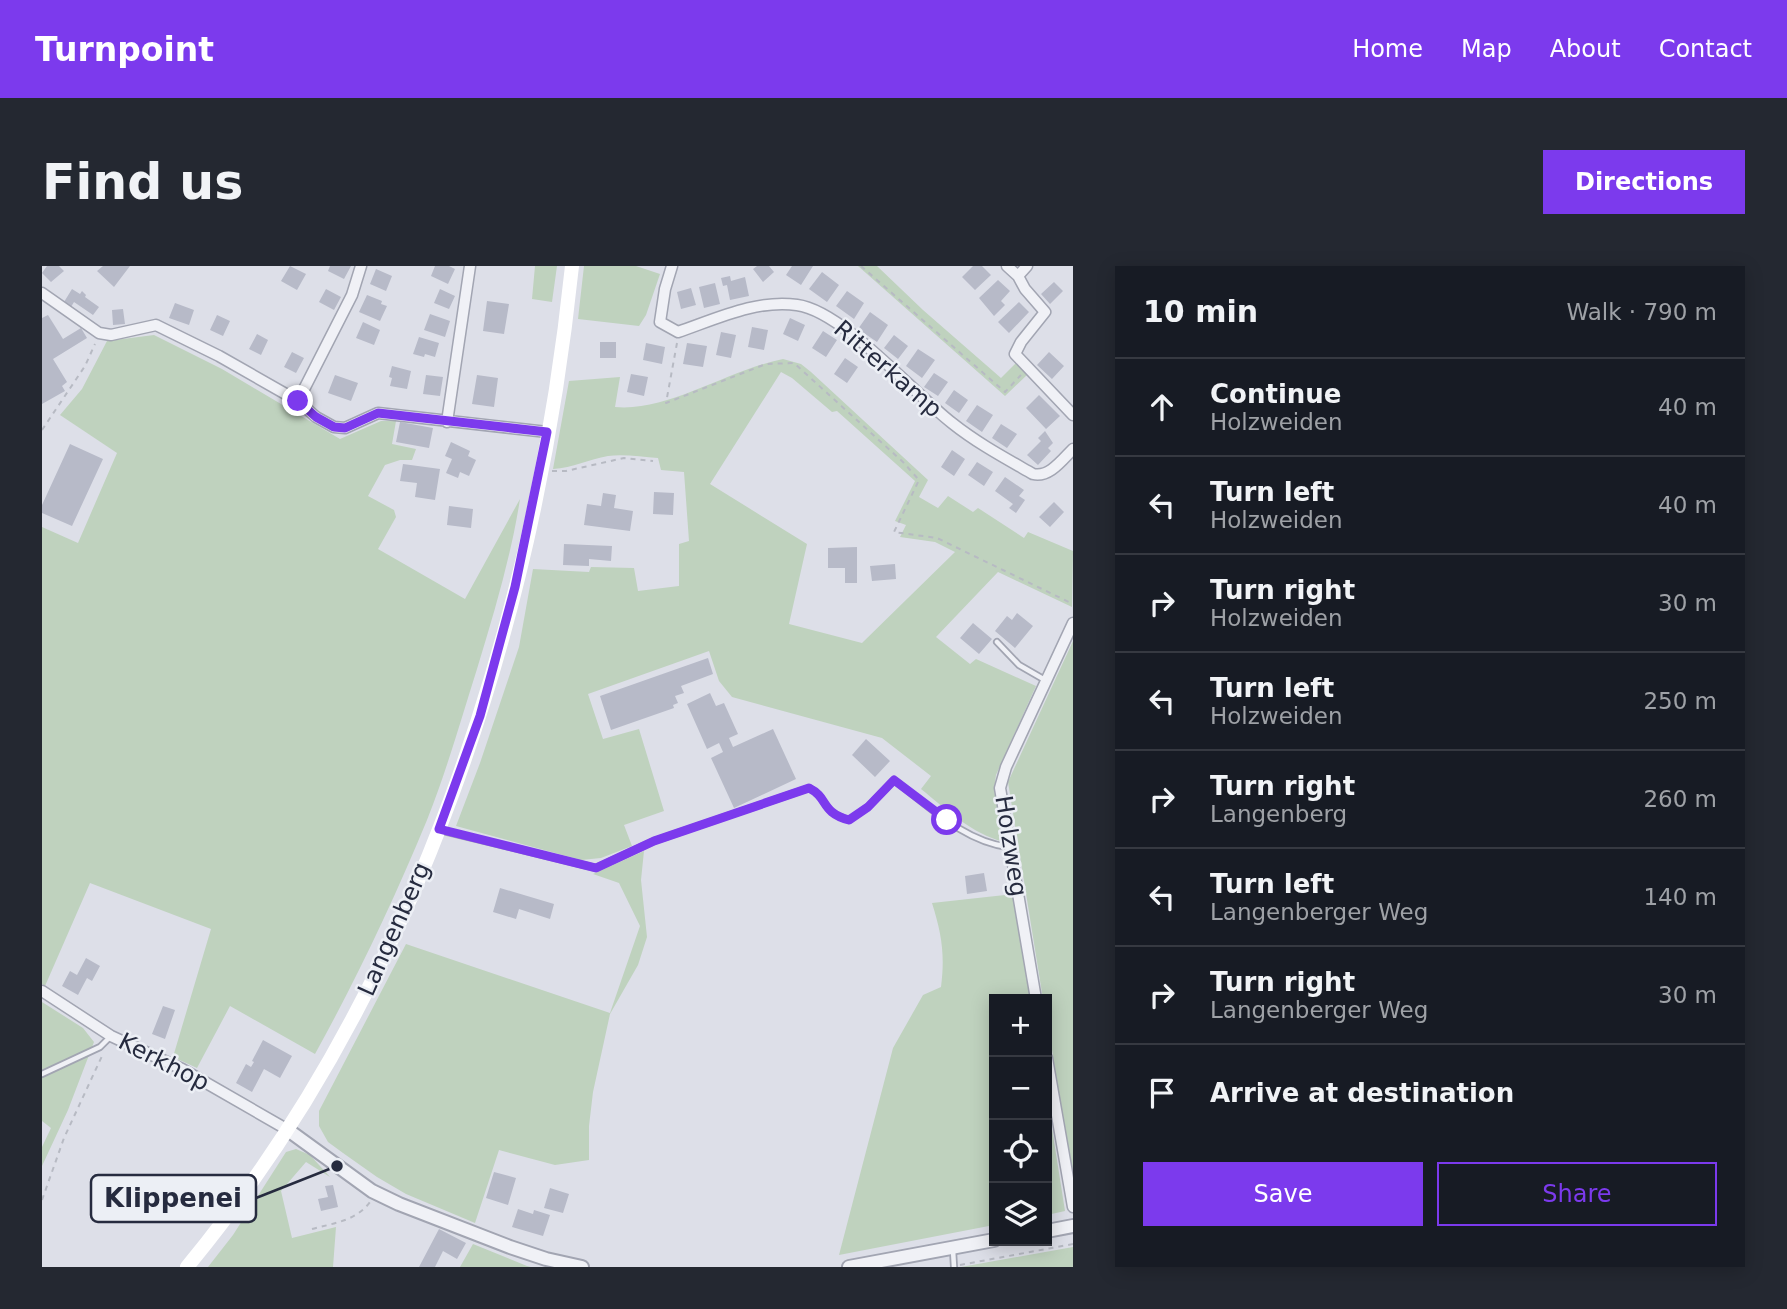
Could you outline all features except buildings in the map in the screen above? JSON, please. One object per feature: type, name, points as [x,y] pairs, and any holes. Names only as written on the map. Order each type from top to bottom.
[{"type":"main road","name":"Langenberg","points":[[187,1267],[222,1225],[288,1130],[366,992],[439,829],[480,716],[515,587],[547,432],[572,266]]},
{"type":"street","points":[[298,401],[352,295],[361,266]]},
{"type":"street","points":[[447,422],[470,266]]},
{"type":"street","points":[[672,266],[660,322],[678,331]]},
{"type":"street","points":[[1007,266],[1018,276],[1045,312],[1015,354],[1073,415]]},
{"type":"street","points":[[1018,276],[1027,266]]},
{"type":"street","points":[[42,293],[99,333],[111,335],[156,325],[298,401],[316,417],[334,427],[345,428],[378,413],[547,432]]},
{"type":"street","name":"Ritterkamp","points":[[678,331],[745,309],[796,304],[810,308],[845,328],[950,422],[974,440],[1033,474],[1040,476],[1048,473],[1073,449]]},
{"type":"street","name":"Holzweg","points":[[1036,994],[1000,788],[1006,768],[1073,623]]},
{"type":"street","name":"Kerkhop","points":[[42,991],[111,1036],[182,1069],[288,1130]]},
{"type":"street","points":[[1052,1086],[1073,1206]]},
{"type":"street","points":[[288,1130],[376,1193],[510,1247],[582,1267]]},
{"type":"street","points":[[1052,1229],[1073,1226]]},
{"type":"street","points":[[849,1267],[989,1241]]},
{"type":"lane","points":[[997,642],[1019,665],[1046,680]]},
{"type":"lane","points":[[439,829],[596,868],[654,841],[809,788],[817,792],[828,811],[849,820],[868,807],[894,780],[972,837],[991,845],[1010,847]]},
{"type":"lane","points":[[42,1074],[100,1047],[111,1036]]},
{"type":"lane","points":[[953,1248],[954,1267]]},
{"type":"path","points":[[861,266],[1005,392],[1028,366]]},
{"type":"path","points":[[678,331],[666,403],[766,364],[794,363],[903,462],[919,480],[894,532],[937,538],[1073,604]]},
{"type":"path","points":[[42,430],[85,366],[99,333]]},
{"type":"path","points":[[540,471],[566,471],[624,458],[653,461]]},
{"type":"path","points":[[42,1200],[64,1138],[111,1036]]},
{"type":"path","points":[[312,1230],[352,1218],[364,1210],[376,1193]]},
{"type":"path","points":[[954,1267],[1073,1244]]},
{"type":"green space","points":[[535,266],[557,266],[552,302],[532,299]]},
{"type":"green space","points":[[584,266],[636,266],[660,274],[646,315],[639,326],[578,319]]},
{"type":"green space","points":[[858,266],[877,266],[1001,378],[1017,362],[1028,374],[1005,396]]},
{"type":"green space","points":[[154,335],[222,369],[340,439],[381,421],[396,421],[392,444],[416,449],[412,460],[400,460],[385,465],[368,496],[394,510],[396,517],[378,549],[465,599],[520,499],[496,606],[427,820],[346,997],[315,1054],[230,1006],[197,1068],[173,1057],[211,929],[90,883],[45,986],[42,984],[42,527],[78,543],[117,453],[60,415],[82,389],[107,341]]},
{"type":"green space","points":[[783,359],[801,364],[811,372],[928,480],[919,497],[938,508],[948,496],[973,512],[978,508],[1024,538],[1028,532],[1073,551],[1072,607],[998,572],[936,637],[970,664],[976,659],[1036,686],[996,775],[994,790],[1004,842],[970,827],[921,789],[931,776],[882,738],[732,697],[719,681],[709,651],[588,694],[603,739],[639,729],[664,811],[624,825],[632,846],[601,858],[581,860],[456,826],[519,647],[533,569],[589,572],[591,567],[634,568],[638,591],[679,586],[679,544],[689,541],[684,472],[661,470],[658,458],[620,455],[553,469],[569,381],[620,377],[615,407],[635,407],[677,397],[762,364]],"holes":[[[781,372],[832,412],[837,411],[915,481],[895,521],[906,525],[900,537],[935,542],[955,552],[862,643],[789,624],[807,544],[710,484]]]},
{"type":"green space","points":[[1073,641],[1073,1180],[1052,1050],[1052,994],[1042,994],[1008,782]]},
{"type":"green space","points":[[644,851],[641,880],[647,937],[638,965],[610,1014],[593,1092],[589,1160],[555,1165],[499,1150],[475,1223],[406,1194],[328,1142],[319,1126],[319,1111],[406,944],[610,1013],[640,926],[619,883],[593,874]]},
{"type":"green space","points":[[1014,894],[1030,994],[989,994],[989,1226],[839,1255],[893,1048],[923,995],[941,987],[942,945],[932,903]]},
{"type":"green space","points":[[42,1002],[83,1028],[94,1042],[68,1110],[42,1166],[42,1147],[51,1128],[42,1121]]},
{"type":"green space","points":[[1052,1129],[1065,1211],[1052,1214]]},
{"type":"green space","points":[[296,1149],[310,1155],[330,1177],[306,1162],[281,1191],[292,1238],[336,1227],[333,1267],[208,1267],[233,1235],[286,1152]]},
{"type":"green space","points":[[473,1244],[527,1266],[531,1267],[460,1267]]},
{"type":"green space","points":[[1073,1247],[1073,1267],[961,1267]]},
{"type":"place","name":"Klippenei","points":[[337,1166]]},
{"type":"route","points":[[298,401],[316,417],[334,427],[345,428],[378,413],[547,432],[515,587],[480,716],[439,829],[596,868],[654,841],[809,788],[817,792],[828,811],[849,820],[868,807],[894,780],[947,820]]}]
